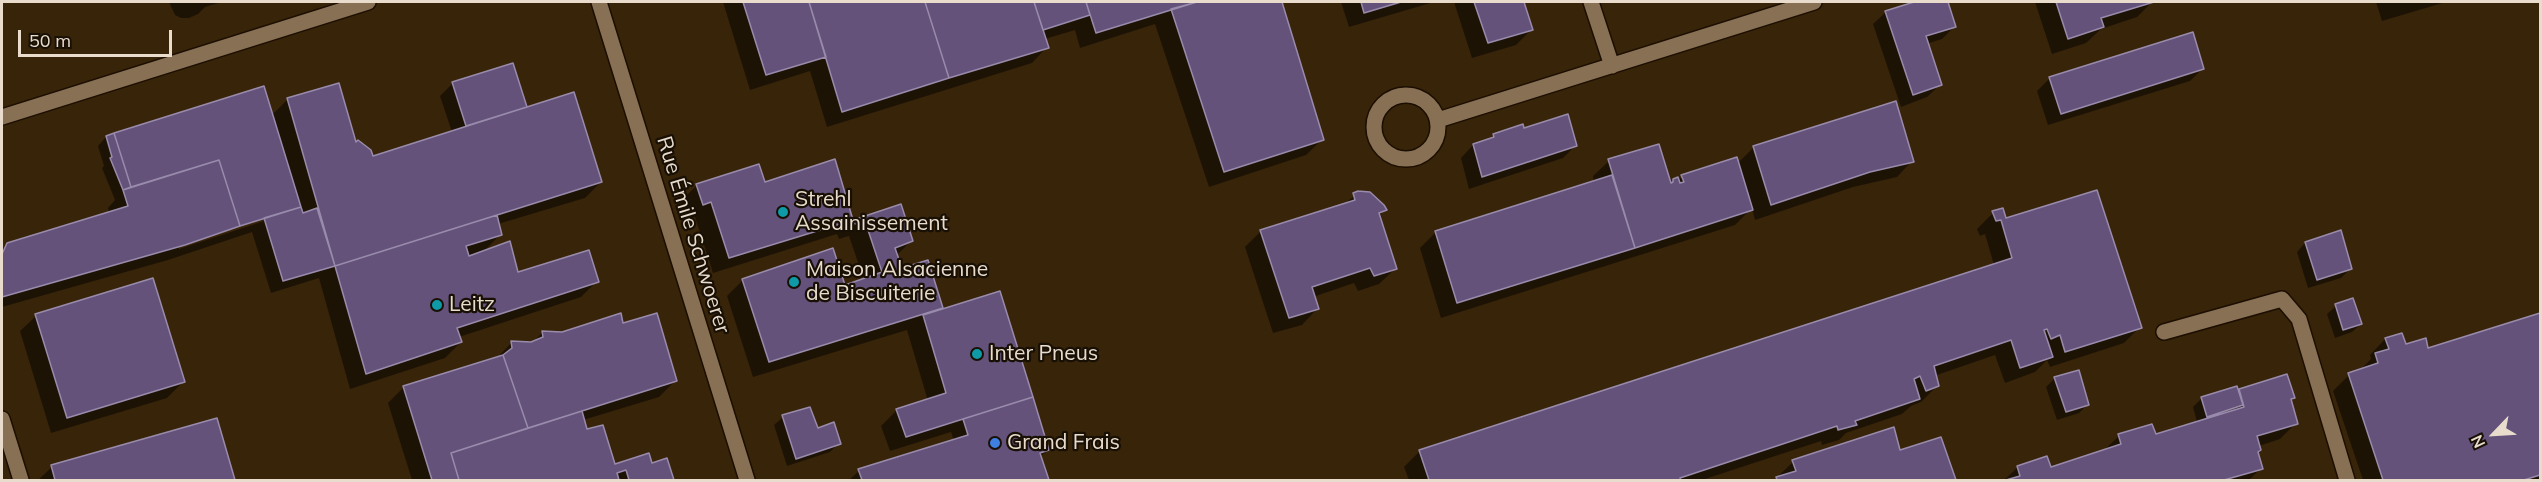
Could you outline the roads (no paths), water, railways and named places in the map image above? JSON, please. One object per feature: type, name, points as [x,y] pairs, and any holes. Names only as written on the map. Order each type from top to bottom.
[{"type":"street","points":[[2,117],[368,2]]},
{"type":"street","name":"Rue Émile Schwoerer","points":[[599,2],[747,480]]},
{"type":"street","points":[[1591,2],[1612,66]]},
{"type":"street","points":[[1438,120],[1814,2]]},
{"type":"street","points":[[1412,95],[1429,104],[1438,120],[1437,138],[1426,153],[1409,160],[1391,156],[1377,143],[1373,125],[1380,108],[1394,97],[1412,95]]},
{"type":"street","points":[[2164,332],[2282,298],[2299,319],[2347,480]]},
{"type":"street","points":[[2,420],[21,480]]},
{"type":"place","name":"Strehl Assainissement","points":[[783,212]]},
{"type":"place","name":"Maison Alsacienne de Biscuiterie","points":[[794,282]]},
{"type":"place","name":"Leitz","points":[[437,305]]},
{"type":"place","name":"Inter Pneus","points":[[977,354]]},
{"type":"place","name":"Grand Frais","points":[[995,443]]}]
